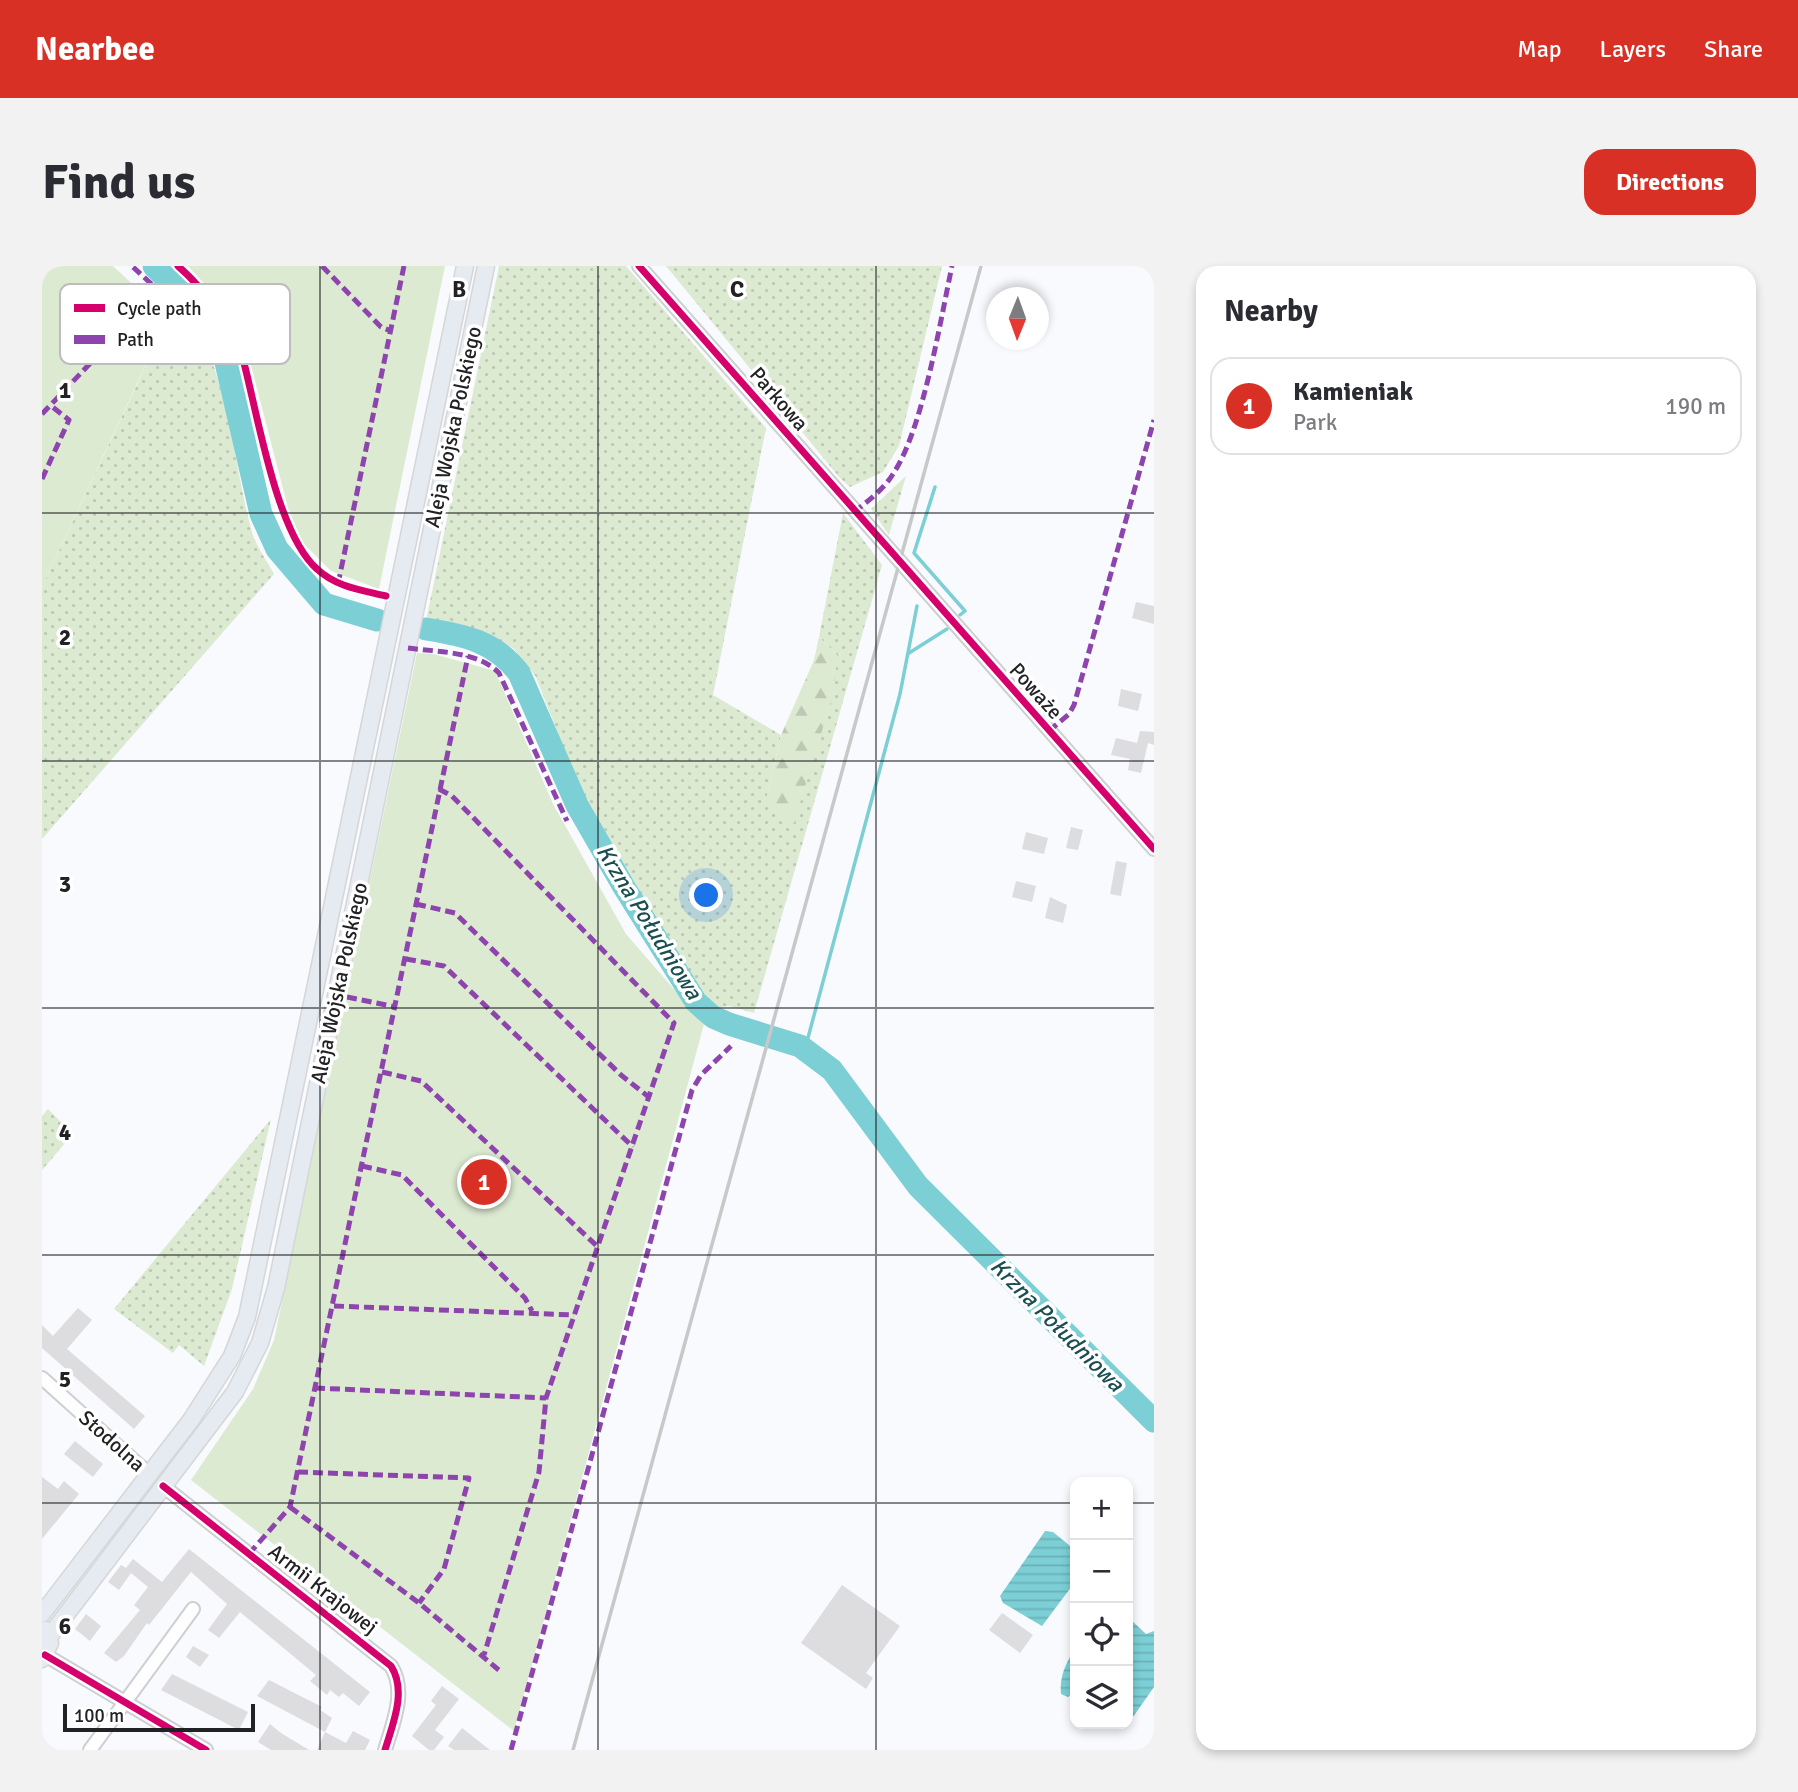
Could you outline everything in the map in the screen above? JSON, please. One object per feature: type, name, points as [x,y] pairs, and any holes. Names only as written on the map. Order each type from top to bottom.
[{"type":"main road","name":"Aleja Wojska Polskiego","points":[[42,1614],[150,1475],[216,1383],[232,1356],[247,1317],[465,266]]},
{"type":"main road","name":"Aleja Wojska Polskiego","points":[[46,1632],[235,1392],[255,1356],[272,1306],[486,266]]},
{"type":"main road","points":[[44,1657],[46,1632]]},
{"type":"street","name":"Parkowa","points":[[639,266],[892,556]]},
{"type":"street","name":"Poważe","points":[[892,556],[1154,849]]},
{"type":"street","name":"Stodolna","points":[[42,1378],[150,1475]]},
{"type":"street","name":"Armii Krajowej","points":[[163,1486],[391,1666],[399,1692],[385,1750]]},
{"type":"street","points":[[90,1750],[193,1609]]},
{"type":"street","points":[[44,1657],[206,1750]]},
{"type":"green space","points":[[42,266],[113,266],[132,284],[60,284],[60,364],[146,364],[42,587]]},
{"type":"green space","points":[[188,266],[445,266],[379,589],[331,571],[303,543],[288,508],[251,364],[290,364],[290,284],[205,284]]},
{"type":"green space","points":[[499,266],[626,266],[766,428],[713,695],[781,735],[767,796],[837,655],[819,637],[843,513],[882,565],[754,1013],[729,1006],[714,1008],[689,977],[576,780],[536,677],[514,649],[487,633],[426,621]]},
{"type":"green space","points":[[666,266],[942,266],[899,446],[883,472],[850,487],[839,477]]},
{"type":"green space","points":[[146,364],[213,364],[226,409],[252,532],[274,574],[42,839],[42,587]]},
{"type":"green space","points":[[906,476],[889,535],[871,509]]},
{"type":"green space","points":[[819,637],[837,655],[834,691],[794,823],[781,822],[767,796],[781,735],[814,660]]},
{"type":"green space","points":[[417,653],[434,654],[495,671],[553,804],[626,934],[704,1024],[514,1731],[191,1480],[253,1389],[274,1340]]},
{"type":"green space","points":[[48,1109],[73,1134],[42,1170],[42,1116]]},
{"type":"green space","points":[[271,1119],[232,1289],[204,1366],[179,1345],[173,1353],[114,1309]]},
{"type":"water","points":[[1045,1531],[1053,1532],[1070,1546],[1070,1589],[1042,1626],[1003,1603],[1000,1596]]},
{"type":"water","points":[[1133,1622],[1146,1634],[1154,1631],[1154,1687],[1133,1717]]},
{"type":"water","points":[[1070,1657],[1068,1697],[1061,1694]]},
{"type":"building","points":[[1136,602],[1154,606],[1154,624],[1132,618]]},
{"type":"building","points":[[1121,689],[1142,694],[1138,711],[1118,706]]},
{"type":"building","points":[[1140,731],[1154,732],[1154,745],[1148,743],[1141,773],[1128,770],[1130,759],[1111,755],[1116,738],[1137,743]]},
{"type":"building","points":[[1071,827],[1083,830],[1078,850],[1066,848]]},
{"type":"building","points":[[1026,832],[1048,838],[1044,854],[1022,849]]},
{"type":"building","points":[[1116,861],[1127,863],[1121,896],[1110,894]]},
{"type":"building","points":[[1016,881],[1036,886],[1032,902],[1012,897]]},
{"type":"building","points":[[1050,897],[1067,905],[1063,923],[1045,918]]},
{"type":"building","points":[[78,1308],[92,1320],[67,1349],[145,1416],[134,1429],[42,1348],[42,1325],[53,1336]]},
{"type":"building","points":[[75,1441],[103,1464],[93,1477],[64,1454]]},
{"type":"building","points":[[42,1477],[58,1489],[64,1481],[79,1494],[42,1539]]},
{"type":"building","points":[[189,1549],[370,1692],[359,1706],[343,1693],[339,1697],[330,1690],[327,1695],[310,1681],[316,1675],[240,1612],[219,1638],[208,1630],[227,1604],[191,1572],[149,1625],[147,1623],[124,1656],[116,1662],[104,1653],[140,1610],[134,1605],[148,1587],[131,1573],[119,1590],[108,1582],[121,1565],[126,1568],[133,1559],[162,1582]]},
{"type":"building","points":[[842,1585],[900,1626],[866,1673],[873,1678],[866,1689],[801,1643]]},
{"type":"building","points":[[1002,1613],[1033,1635],[1020,1653],[989,1630]]},
{"type":"building","points":[[86,1614],[101,1626],[90,1641],[75,1629]]},
{"type":"building","points":[[193,1646],[209,1655],[200,1667],[186,1657]]},
{"type":"building","points":[[172,1674],[248,1712],[239,1730],[161,1690]]},
{"type":"building","points":[[269,1680],[322,1707],[320,1710],[332,1718],[325,1732],[257,1696]]},
{"type":"building","points":[[442,1686],[459,1699],[435,1730],[444,1737],[434,1750],[429,1750],[412,1736],[436,1705],[431,1701]]},
{"type":"building","points":[[270,1724],[309,1750],[271,1750],[258,1742]]},
{"type":"building","points":[[462,1728],[490,1750],[454,1750],[448,1746]]},
{"type":"building","points":[[353,1731],[370,1740],[365,1750],[317,1750],[325,1732],[346,1743]]},
{"type":"waterway","name":"Krzna Południowa","points":[[154,266],[172,284]]},
{"type":"waterway","name":"Krzna Południowa","points":[[226,364],[261,514],[277,549],[324,604],[377,620]]},
{"type":"waterway","points":[[935,487],[914,553],[965,611],[960,615]]},
{"type":"waterway","points":[[805,1049],[900,694],[917,606]]},
{"type":"waterway","name":"Krzna Południowa","points":[[426,629],[477,641],[500,653],[519,673],[577,805],[624,887],[696,1002],[713,1017],[729,1024],[800,1046],[832,1070],[918,1186],[1154,1421]]},
{"type":"waterway","points":[[909,653],[947,629]]},
{"type":"railway","points":[[573,1750],[981,266]]},
{"type":"marked path","points":[[132,266],[151,284]]},
{"type":"marked path","points":[[322,266],[381,327],[391,331]]},
{"type":"marked path","points":[[338,584],[404,266]]},
{"type":"marked path","points":[[854,512],[885,485],[904,454],[922,403],[952,266]]},
{"type":"marked path","points":[[42,414],[90,364]]},
{"type":"marked path","points":[[42,479],[69,420],[50,405]]},
{"type":"marked path","points":[[1049,731],[1069,714],[1074,705],[1154,420]]},
{"type":"marked path","points":[[408,648],[469,656],[499,673],[567,821]]},
{"type":"marked path","points":[[249,1554],[290,1507],[468,656]]},
{"type":"marked path","points":[[439,789],[452,796],[674,1023],[546,1398],[539,1472],[484,1655]]},
{"type":"marked path","points":[[416,904],[455,913],[621,1075],[650,1098]]},
{"type":"marked path","points":[[406,959],[444,966],[633,1147]]},
{"type":"marked path","points":[[347,997],[396,1007]]},
{"type":"marked path","points":[[511,1750],[692,1090],[701,1075],[731,1046]]},
{"type":"marked path","points":[[382,1072],[421,1081],[598,1247]]},
{"type":"marked path","points":[[362,1166],[402,1175],[525,1298],[532,1311]]},
{"type":"marked path","points":[[334,1306],[574,1315]]},
{"type":"marked path","points":[[315,1388],[546,1398]]},
{"type":"marked path","points":[[298,1472],[469,1478],[444,1569],[419,1603]]},
{"type":"marked path","points":[[290,1507],[419,1603],[500,1671]]},
{"type":"cycle path","points":[[178,266],[196,284]]},
{"type":"cycle path","points":[[639,266],[1154,849]]},
{"type":"cycle path","points":[[244,364],[280,503],[303,552],[317,569],[332,580],[386,596]]},
{"type":"cycle path","points":[[163,1486],[391,1666],[396,1676],[398,1696],[395,1718],[385,1750]]},
{"type":"cycle path","points":[[45,1655],[206,1750]]},
{"type":"place","name":"Kamieniak","points":[[484,1182]]}]
